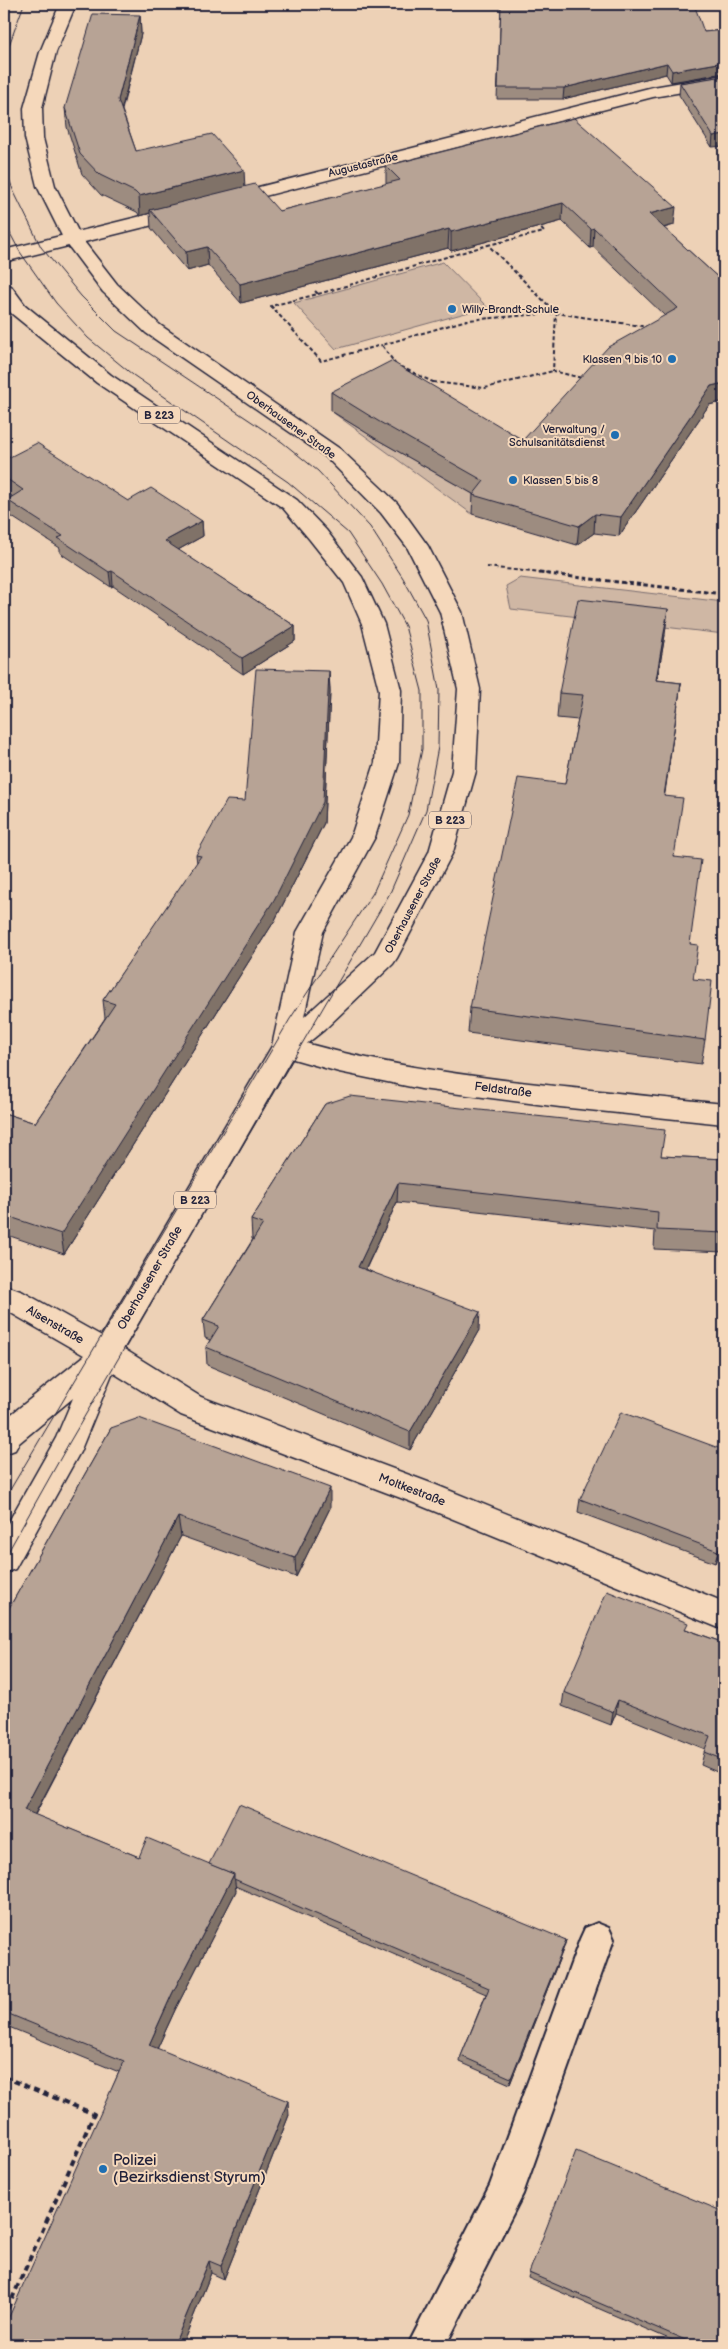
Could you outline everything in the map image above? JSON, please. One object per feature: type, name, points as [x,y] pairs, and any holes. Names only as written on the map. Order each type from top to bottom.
[{"type":"main road","name":"Oberhausener Straße","points":[[68,4],[48,52],[33,108],[34,138],[46,186],[73,240],[110,288],[152,329],[333,453],[373,491],[417,546],[451,612],[469,689],[464,771],[441,852],[384,958],[315,1023],[285,1047]]},
{"type":"main road","name":"Augustastraße","points":[[4,256],[653,92],[724,80]]},
{"type":"main road","name":"Oberhausener Straße","points":[[4,290],[18,309],[104,378],[290,504],[318,535],[354,582],[373,624],[390,690],[387,763],[363,837],[310,932],[285,1047],[106,1353],[69,1443],[4,1559]]},
{"type":"main road","name":"Feldstraße","points":[[285,1047],[347,1066],[423,1080],[620,1105],[724,1114]]},
{"type":"main road","name":"Alsenstraße","points":[[4,1297],[13,1300],[106,1353]]},
{"type":"main road","name":"Oberhausener Straße","points":[[4,1441],[8,1434],[106,1353]]},
{"type":"main road","name":"Moltkestraße","points":[[106,1353],[191,1406],[425,1494],[724,1616]]},
{"type":"lane","points":[[426,2345],[505,2194],[597,1939]]},
{"type":"path","points":[[531,218],[544,232],[488,245],[271,306],[321,361],[467,320],[556,313],[653,328]]},
{"type":"path","points":[[488,245],[556,313],[554,370]]},
{"type":"path","points":[[382,345],[396,365],[433,382],[484,388],[554,370],[584,379]]},
{"type":"path","points":[[388,369],[396,365]]},
{"type":"path","points":[[427,386],[433,382]]},
{"type":"path","points":[[487,567],[724,594]]},
{"type":"path","points":[[4,2077],[94,2114],[4,2317]]},
{"type":"shaded area","points":[[443,262],[487,307],[336,349],[294,303]]},
{"type":"shaded area","points":[[331,411],[378,440],[483,500],[472,514]]},
{"type":"shaded area","points":[[520,578],[724,602],[724,634],[511,609],[506,586]]},
{"type":"building","points":[[501,4],[694,4],[704,32],[724,30],[724,62],[672,71],[667,63],[564,88],[498,88]]},
{"type":"building","points":[[93,14],[140,15],[118,100],[136,151],[212,134],[244,170],[139,196],[135,192],[100,175],[80,154],[65,108]]},
{"type":"building","points":[[724,76],[724,134],[713,136],[680,83]]},
{"type":"building","points":[[574,118],[676,207],[649,214],[724,283],[724,383],[711,386],[621,517],[595,514],[579,526],[473,495],[484,481],[331,392],[391,361],[523,440],[608,347],[678,308],[594,228],[591,229],[563,203],[451,232],[449,229],[240,284],[207,247],[186,252],[150,210],[255,184],[279,211],[400,180],[386,166]]},
{"type":"building","points":[[37,443],[128,501],[151,488],[202,521],[165,541],[295,626],[242,658],[112,571],[109,572],[58,538],[63,536],[7,500],[23,490],[4,477],[4,460]]},
{"type":"building","points":[[578,599],[668,609],[656,680],[681,683],[664,796],[683,798],[674,857],[701,860],[690,944],[698,945],[693,979],[712,981],[705,1040],[470,1008],[518,778],[565,784],[583,695],[559,693]]},
{"type":"building","points":[[256,669],[329,671],[323,802],[274,900],[61,1234],[4,1215],[4,1113],[35,1123],[115,1004],[103,1000],[201,856],[196,855],[227,800],[245,801]]},
{"type":"building","points":[[350,1096],[665,1130],[661,1156],[724,1159],[724,1233],[657,1230],[658,1212],[398,1183],[358,1267],[480,1312],[410,1432],[206,1347],[219,1326],[203,1320],[263,1224],[251,1220],[325,1104]]},
{"type":"building","points":[[621,1412],[724,1450],[724,1536],[718,1551],[580,1499]]},
{"type":"building","points":[[139,1418],[330,1488],[295,1558],[178,1517],[24,1810],[139,1857],[147,1838],[234,1874],[172,1994],[149,2045],[288,2101],[221,2266],[209,2261],[174,2345],[4,2345],[4,2328],[124,2061],[4,2012],[4,1617],[111,1428]]},
{"type":"building","points":[[607,1591],[688,1623],[685,1629],[724,1643],[724,1760],[704,1752],[710,1736],[618,1700],[613,1712],[564,1692]]},
{"type":"building","points":[[239,1804],[566,1940],[511,2078],[461,2056],[489,1988],[234,1879],[234,1874],[209,1864]]},
{"type":"building","points":[[576,2151],[724,2212],[724,2345],[697,2345],[529,2273]]},
{"type":"tram line","points":[[4,16],[9,4]]},
{"type":"tram line","points":[[4,59],[24,4]]},
{"type":"tram line","points":[[4,164],[13,190],[41,247],[81,296],[116,331],[282,442],[318,471],[370,527],[403,578],[426,620],[439,690],[438,747],[426,810],[390,893],[69,1443],[4,1559]]},
{"type":"tram line","points":[[4,222],[20,252],[56,303],[88,338],[133,375],[288,482],[348,533],[382,584],[405,626],[422,691],[422,749],[408,815],[373,893],[290,1019],[4,1500]]},
{"type":"place","name":"Willy-Brandt-Schule","points":[[452,309]]},
{"type":"place","name":"Klassen 9 bis 10","points":[[672,359]]},
{"type":"place","name":"Verwaltung / Schulsanitätsdienst","points":[[615,435]]},
{"type":"place","name":"Klassen 5 bis 8","points":[[513,480]]},
{"type":"place","name":"Polizei (Bezirksdienst Styrum)","points":[[103,2169]]}]
